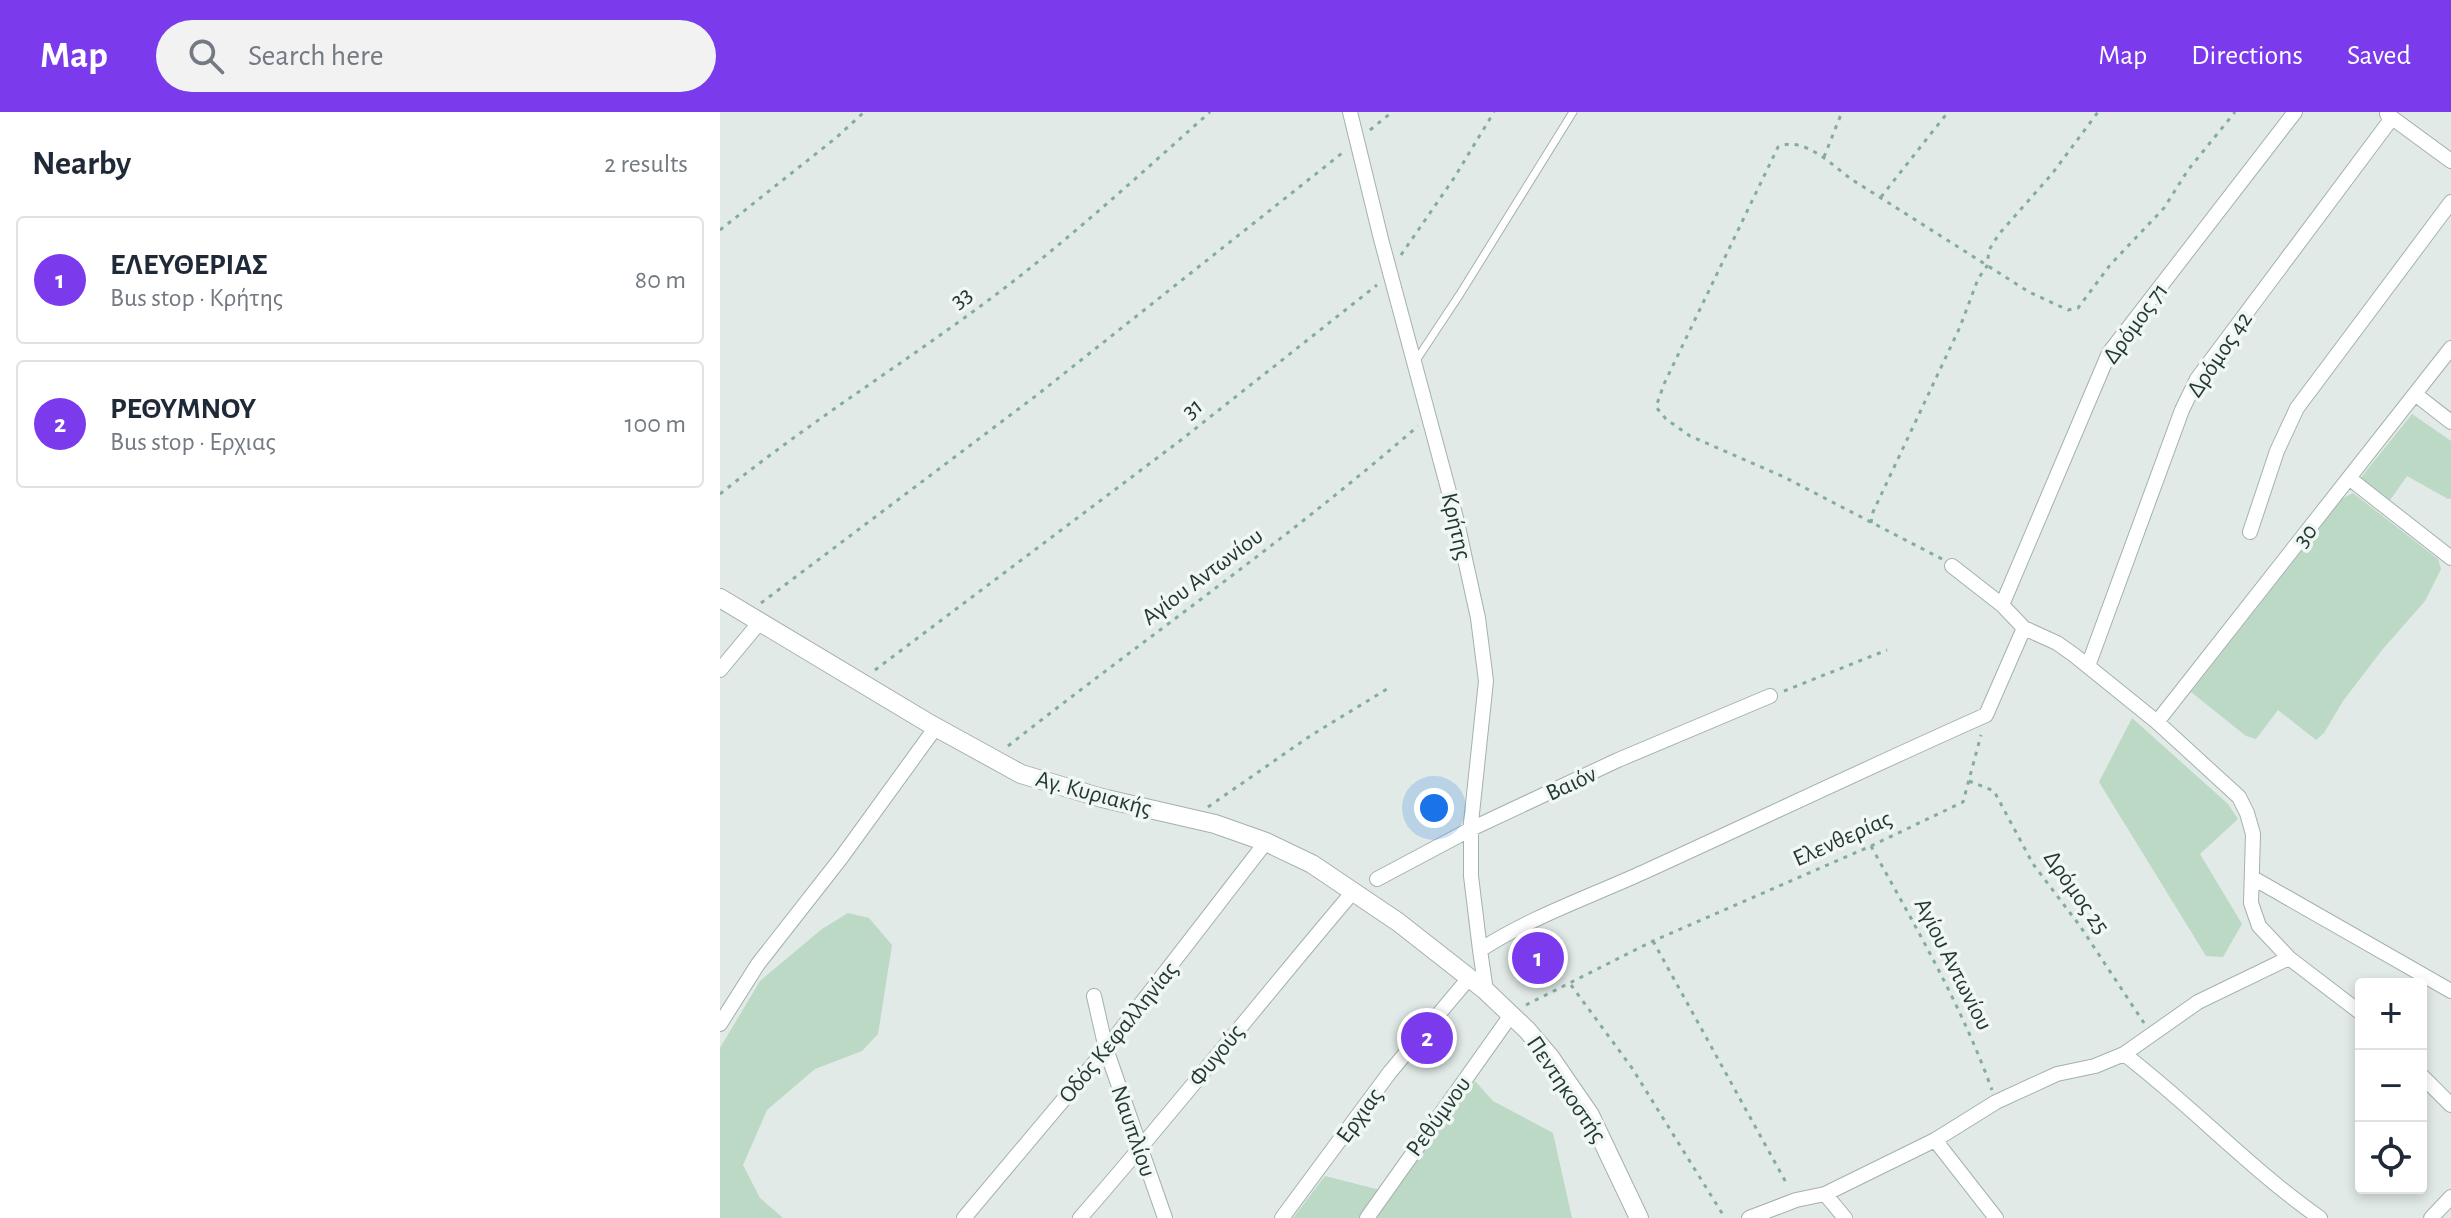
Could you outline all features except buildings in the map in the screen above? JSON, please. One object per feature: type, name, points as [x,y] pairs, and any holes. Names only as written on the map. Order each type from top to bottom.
[{"type":"street","name":"Κρήτης","points":[[1350,112],[1478,618],[1486,681],[1471,829],[1471,876],[1486,991]]},
{"type":"street","name":"Δρόμος 71","points":[[2002,605],[2109,353],[2295,112]]},
{"type":"street","points":[[2388,115],[2451,161]]},
{"type":"street","name":"Δρόμος 42","points":[[2088,666],[2182,410],[2197,379],[2388,115]]},
{"type":"street","points":[[2250,532],[2277,451],[2297,408],[2451,202]]},
{"type":"street","name":"30","points":[[2157,722],[2451,348]]},
{"type":"street","points":[[2415,394],[2451,422]]},
{"type":"street","points":[[2349,478],[2451,558]]},
{"type":"street","points":[[1952,566],[2002,605],[2024,628],[2057,643],[2088,666],[2157,722],[2239,797],[2253,834],[2251,903],[2259,926],[2289,958],[2355,1008]]},
{"type":"street","name":"Αγ. Κυριακής","points":[[720,598],[1021,774],[1054,785],[1199,819],[1266,842],[1312,864],[1398,922],[1469,978]]},
{"type":"street","points":[[720,670],[753,620]]},
{"type":"street","points":[[1480,950],[1511,930],[1986,715],[2024,628]]},
{"type":"street","name":"Βαιόν","points":[[1377,879],[1471,829],[1618,760],[1770,696]]},
{"type":"street","points":[[720,1024],[758,964],[841,858],[936,727]]},
{"type":"street","name":"Οδός Κεφαλληνίας","points":[[964,1218],[1106,1049],[1266,842]]},
{"type":"street","points":[[2253,878],[2451,991]]},
{"type":"street","name":"Φυγούς","points":[[1080,1218],[1352,893]]},
{"type":"street","points":[[1749,1218],[1796,1200],[1825,1194],[1935,1140],[1996,1102],[2057,1074],[2095,1066],[2124,1054],[2198,1002],[2289,958]]},
{"type":"street","name":"Πεντηκοστής","points":[[1469,978],[1511,1015],[1550,1057],[1590,1115],[1639,1218]]},
{"type":"street","name":"Ερχιας","points":[[1282,1218],[1390,1072],[1469,978]]},
{"type":"street","name":"Ναυπλίου","points":[[1094,996],[1106,1049],[1165,1218]]},
{"type":"street","name":"Ρεθύμνου","points":[[1367,1218],[1511,1015]]},
{"type":"street","points":[[2124,1054],[2169,1088],[2215,1133],[2320,1218]]},
{"type":"street","points":[[2427,1081],[2451,1105]]},
{"type":"street","points":[[1935,1140],[1996,1218]]},
{"type":"street","points":[[1825,1194],[1845,1218]]},
{"type":"street","points":[[2431,1218],[2451,1197]]},
{"type":"lane","points":[[1415,362],[1573,112]]},
{"type":"path","points":[[720,230],[864,112]]},
{"type":"path","name":"33","points":[[720,494],[984,304],[1123,190],[1210,112]]},
{"type":"path","points":[[753,620],[1392,112]]},
{"type":"path","name":"31","points":[[859,682],[1181,440],[1391,274],[1494,112]]},
{"type":"path","points":[[1824,157],[1842,112]]},
{"type":"path","points":[[1881,197],[1948,112]]},
{"type":"path","points":[[1871,523],[1873,512],[1960,327],[1978,279],[1987,266],[1989,250],[2098,112]]},
{"type":"path","points":[[1952,566],[1784,477],[1690,436],[1666,419],[1656,407],[1664,384],[1778,147],[1788,144],[1824,157],[1851,179],[1987,266],[2053,305],[2068,310],[2078,308],[2110,265],[2164,208],[2188,170],[2235,112]]},
{"type":"path","name":"Αγίου Αντωνίου","points":[[992,758],[1247,566],[1359,477],[1429,415]]},
{"type":"path","points":[[1770,696],[1887,650]]},
{"type":"path","points":[[1199,819],[1208,807],[1228,792],[1310,736],[1387,689]]},
{"type":"path","name":"Ελενθερίας","points":[[1511,1015],[1653,941],[1871,846],[1963,802],[1986,715]]},
{"type":"path","name":"Δρόμος 25","points":[[1969,781],[1994,791],[2033,864],[2080,926],[2152,1034]]},
{"type":"path","name":"Αγίου Αντωνίου","points":[[1871,846],[1928,948],[1975,1044],[1996,1102]]},
{"type":"path","points":[[1653,941],[1796,1200]]},
{"type":"path","points":[[1571,985],[1632,1068],[1725,1218]]},
{"type":"green space","points":[[2412,414],[2451,441],[2451,498],[2407,476],[2388,503],[2359,480]]},
{"type":"green space","points":[[2353,493],[2438,559],[2441,569],[2425,601],[2382,650],[2316,740],[2278,710],[2256,739],[2246,736],[2191,692],[2342,499]]},
{"type":"green space","points":[[2132,718],[2228,804],[2238,819],[2200,854],[2242,924],[2223,957],[2206,956],[2099,782]]},
{"type":"green space","points":[[848,913],[869,918],[892,945],[878,1034],[862,1051],[815,1069],[767,1110],[743,1165],[760,1198],[783,1218],[720,1218],[720,1048],[760,981],[822,929]]},
{"type":"green space","points":[[1475,1081],[1493,1101],[1553,1133],[1572,1218],[1293,1218],[1325,1176],[1392,1193]]},
{"type":"place","name":"ΕΛΕΥΘΕΡΙΑΣ","points":[[1538,958]]},
{"type":"place","name":"ΡΕΘΥΜΝΟΥ","points":[[1427,1038]]}]
